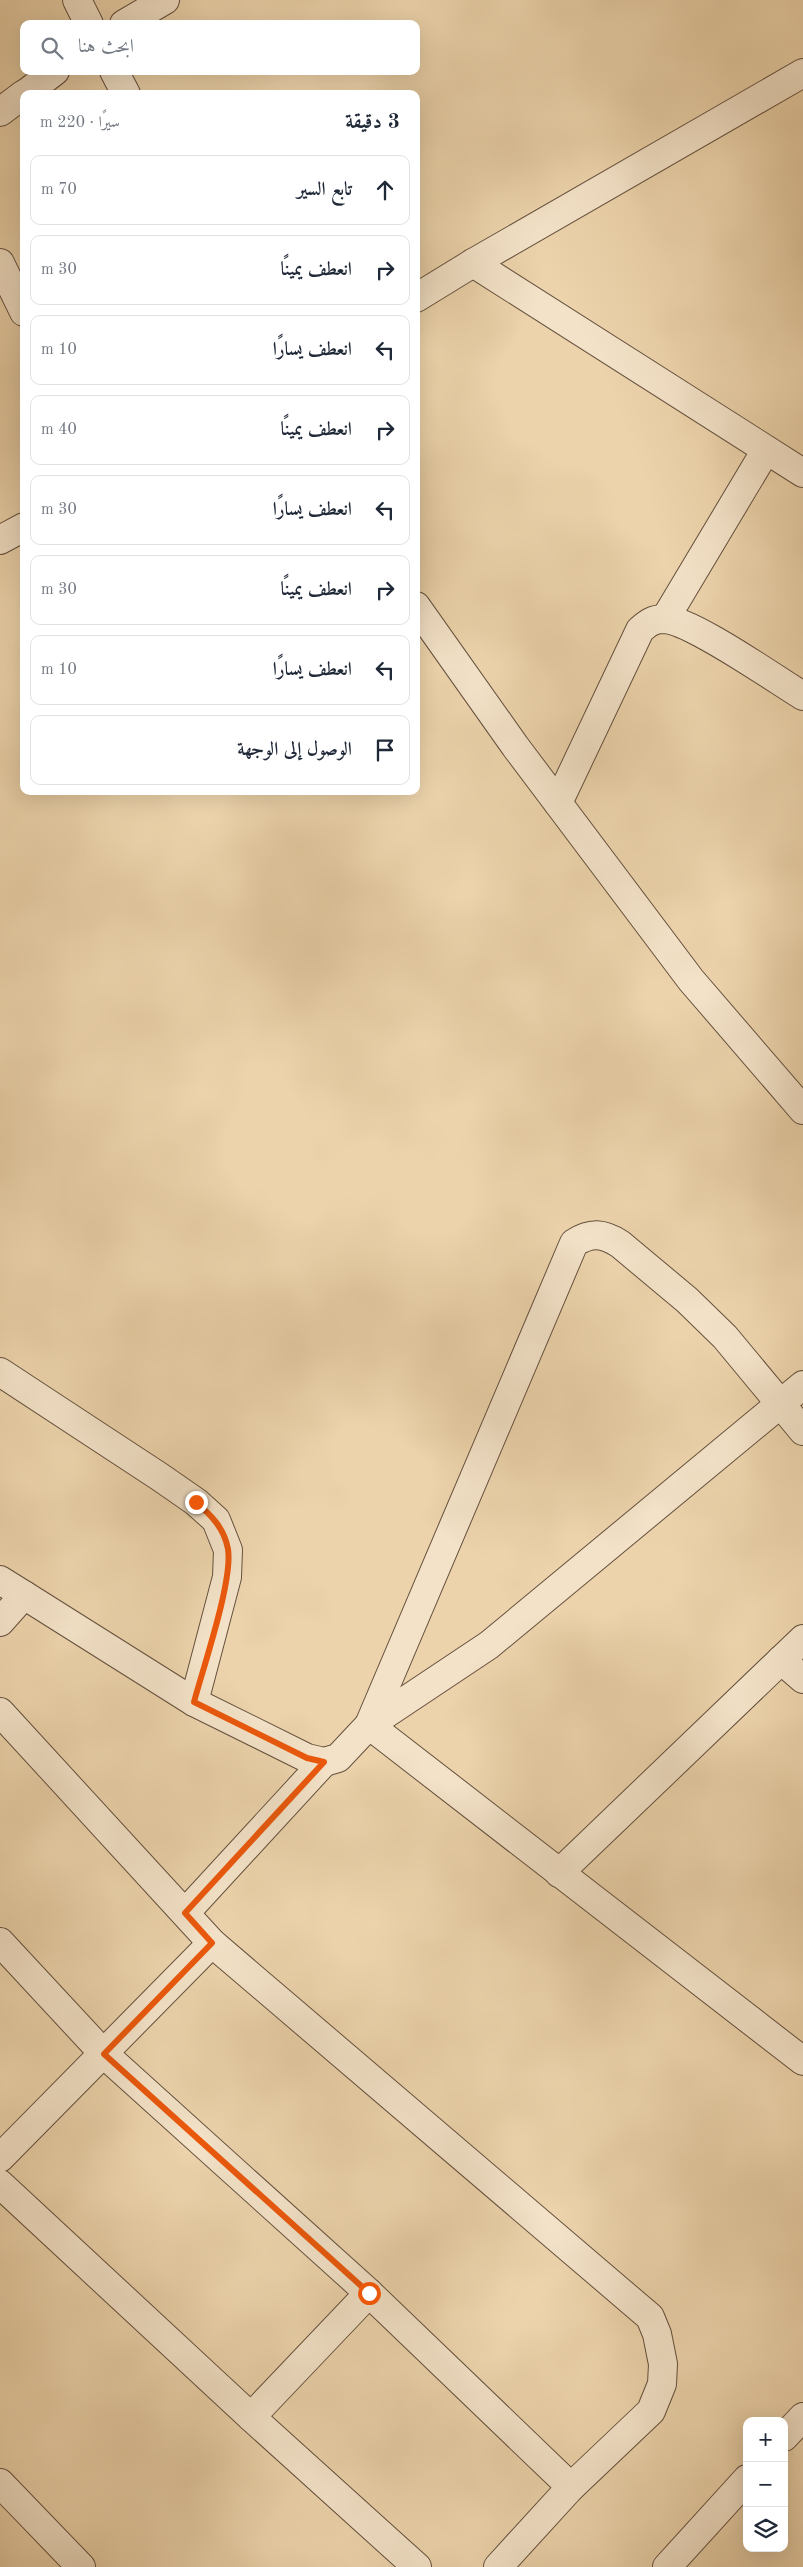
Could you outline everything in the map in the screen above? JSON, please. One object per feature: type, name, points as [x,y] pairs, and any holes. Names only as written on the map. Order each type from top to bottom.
[{"type":"street","points":[[77,0],[87,20]]},
{"type":"street","points":[[131,20],[165,0]]},
{"type":"street","points":[[420,296],[473,263],[803,73]]},
{"type":"street","points":[[29,90],[50,75]]},
{"type":"street","points":[[116,75],[124,90]]},
{"type":"street","points":[[0,112],[20,97]]},
{"type":"street","points":[[0,263],[20,304]]},
{"type":"street","points":[[473,263],[803,473]]},
{"type":"street","points":[[666,619],[766,450]]},
{"type":"street","points":[[0,540],[20,529]]},
{"type":"street","points":[[420,612],[558,803],[691,980],[803,1110]]},
{"type":"street","points":[[558,803],[640,630],[651,620],[666,619],[689,626],[803,696]]},
{"type":"street","points":[[369,1725],[574,1243],[585,1236],[598,1234],[609,1237],[620,1244],[687,1300],[725,1337],[803,1431]]},
{"type":"street","points":[[0,1372],[160,1477],[196,1502],[216,1520],[228,1550],[227,1576],[194,1702]]},
{"type":"street","points":[[0,1580],[194,1702],[307,1758],[324,1762],[338,1758],[369,1725],[489,1645],[803,1385]]},
{"type":"street","points":[[0,1622],[24,1595]]},
{"type":"street","points":[[559,1873],[803,1639]]},
{"type":"street","points":[[781,1660],[803,1679]]},
{"type":"street","points":[[0,1712],[212,1943],[650,2317],[657,2334],[663,2364],[662,2384],[651,2411],[571,2487],[498,2567]]},
{"type":"street","points":[[369,1725],[803,2061]]},
{"type":"street","points":[[185,1913],[324,1762]]},
{"type":"street","points":[[0,1942],[104,2054],[369,2293],[571,2487]]},
{"type":"street","points":[[0,2158],[212,1943]]},
{"type":"street","points":[[0,2184],[250,2417],[417,2567]]},
{"type":"street","points":[[250,2417],[369,2293]]},
{"type":"street","points":[[788,2433],[803,2417]]},
{"type":"street","points":[[0,2483],[81,2567]]},
{"type":"street","points":[[666,2567],[743,2483]]},
{"type":"route","points":[[196,1502],[216,1520],[228,1550],[227,1576],[194,1702],[307,1758],[324,1762],[185,1913],[212,1943],[104,2054],[369,2293]]}]
